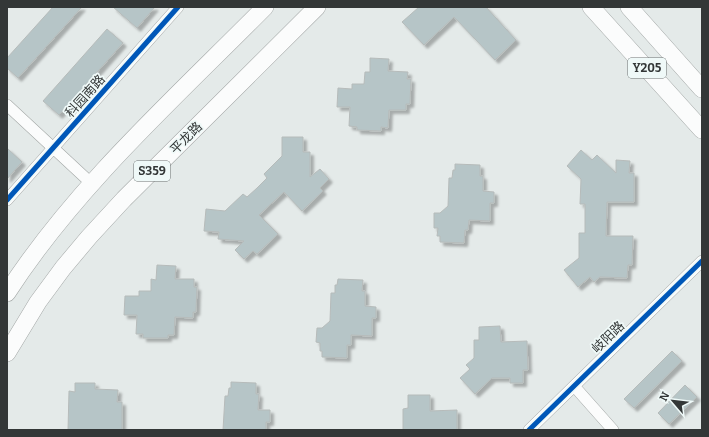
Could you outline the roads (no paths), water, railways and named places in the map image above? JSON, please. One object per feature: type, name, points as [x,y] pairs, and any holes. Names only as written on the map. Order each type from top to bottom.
[{"type":"main road","name":"S359","points":[[7,293],[46,237],[92,184],[143,130],[265,7]]},
{"type":"main road","name":"平龙路","points":[[7,353],[38,302],[63,268],[89,237],[124,199],[317,7]]},
{"type":"main road","name":"Y205","points":[[591,7],[702,130]]},
{"type":"main road","name":"Y205","points":[[629,7],[702,88]]},
{"type":"street","name":"科园南路","points":[[7,200],[178,7]]},
{"type":"street","points":[[7,105],[92,184]]},
{"type":"street","name":"岐阳路","points":[[529,430],[702,261]]},
{"type":"street","points":[[574,386],[613,430]]}]
